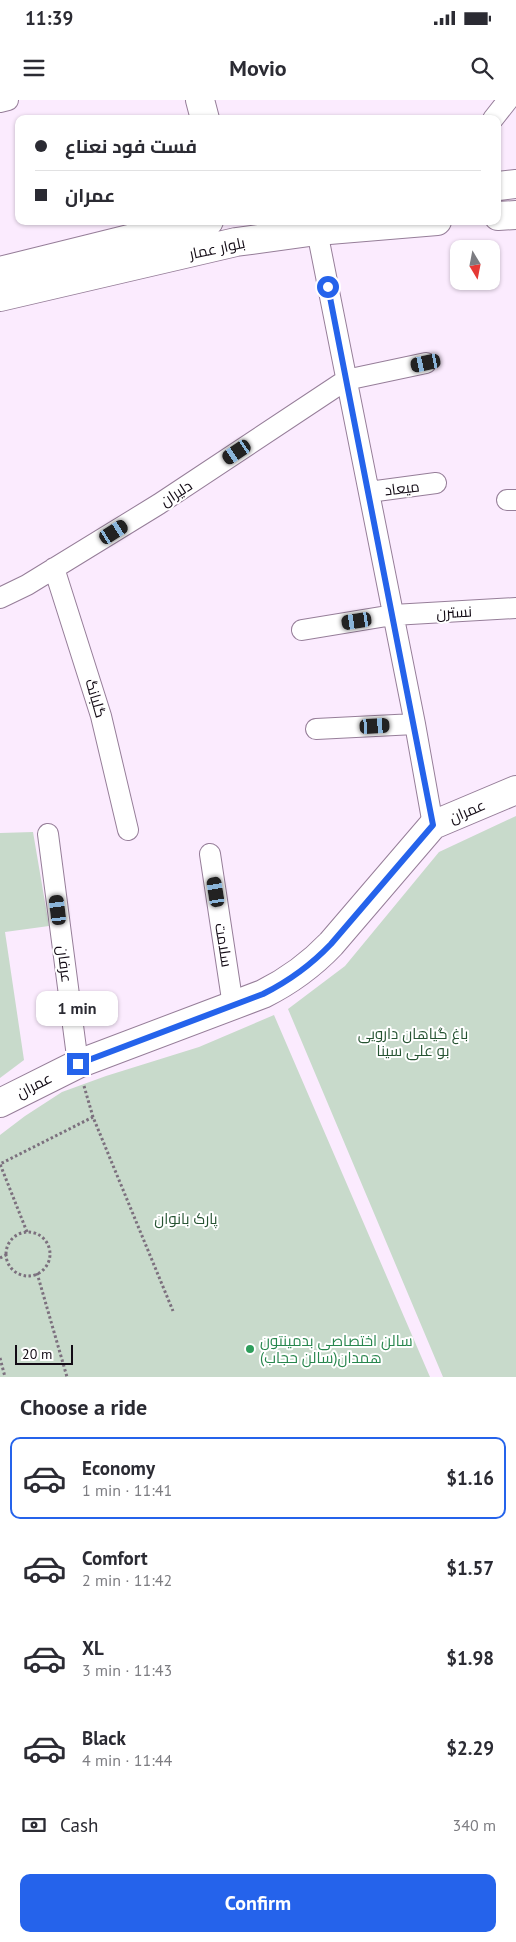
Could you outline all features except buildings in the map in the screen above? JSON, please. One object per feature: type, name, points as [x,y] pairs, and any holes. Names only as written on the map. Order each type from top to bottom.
[{"type":"main road","points":[[200,100],[204,115]]},
{"type":"main road","points":[[501,186],[516,184]]},
{"type":"main road","points":[[501,216],[516,215]]},
{"type":"main road","name":"بلوار عمار","points":[[2,269],[190,225]]},
{"type":"main road","name":"بلوار عمار","points":[[0,297],[233,232],[317,231],[389,225]]},
{"type":"main road","name":"عمران","points":[[0,1103],[78,1064],[233,1006],[283,984],[315,960],[433,825],[516,790]]},
{"type":"street","points":[[0,102],[8,100]]},
{"type":"street","points":[[496,115],[508,100]]},
{"type":"street","points":[[317,231],[415,724],[433,825]]},
{"type":"street","points":[[346,380],[426,363]]},
{"type":"street","name":"دلیران","points":[[0,598],[27,585],[159,504],[346,380]]},
{"type":"street","name":"میعاد","points":[[369,492],[436,483]]},
{"type":"street","name":"گلبانگ","points":[[54,568],[101,716],[128,830]]},
{"type":"street","name":"نسترن","points":[[302,630],[393,615],[516,608]]},
{"type":"street","points":[[316,728],[415,724]]},
{"type":"street","name":"عرفان","points":[[48,834],[78,1064]]},
{"type":"street","name":"سلامت","points":[[210,854],[233,1006]]},
{"type":"path","points":[[78,1064],[93,1117],[173,1311]]},
{"type":"path","points":[[27,1232],[0,1164],[93,1117]]},
{"type":"path","points":[[27,1232],[38,1234],[47,1241],[51,1252],[48,1263],[41,1272],[30,1276],[19,1274],[10,1266],[6,1256],[8,1244],[16,1236],[27,1232]]},
{"type":"path","points":[[0,1258],[6,1256]]},
{"type":"path","points":[[37,1273],[67,1377]]},
{"type":"path","points":[[0,1359],[5,1377]]},
{"type":"green space","name":"باغ گیاهان دارویی بو علی سینا","points":[[516,816],[516,1377],[443,1377],[288,1009],[345,966],[439,852]]},
{"type":"green space","points":[[33,832],[49,926],[5,932],[24,1060],[0,1078],[0,833]]},
{"type":"green space","name":"پارک بانوان","points":[[274,1015],[430,1377],[0,1377],[0,1135],[62,1092],[199,1047]]},
{"type":"place","name":"سالن اختصاصی بدمینتون همدان(سالن حجاب)","points":[[250,1349]]},
{"type":"route","points":[[78,1064],[263,994],[283,984],[315,960],[331,944],[433,825],[415,724],[328,287]]}]
